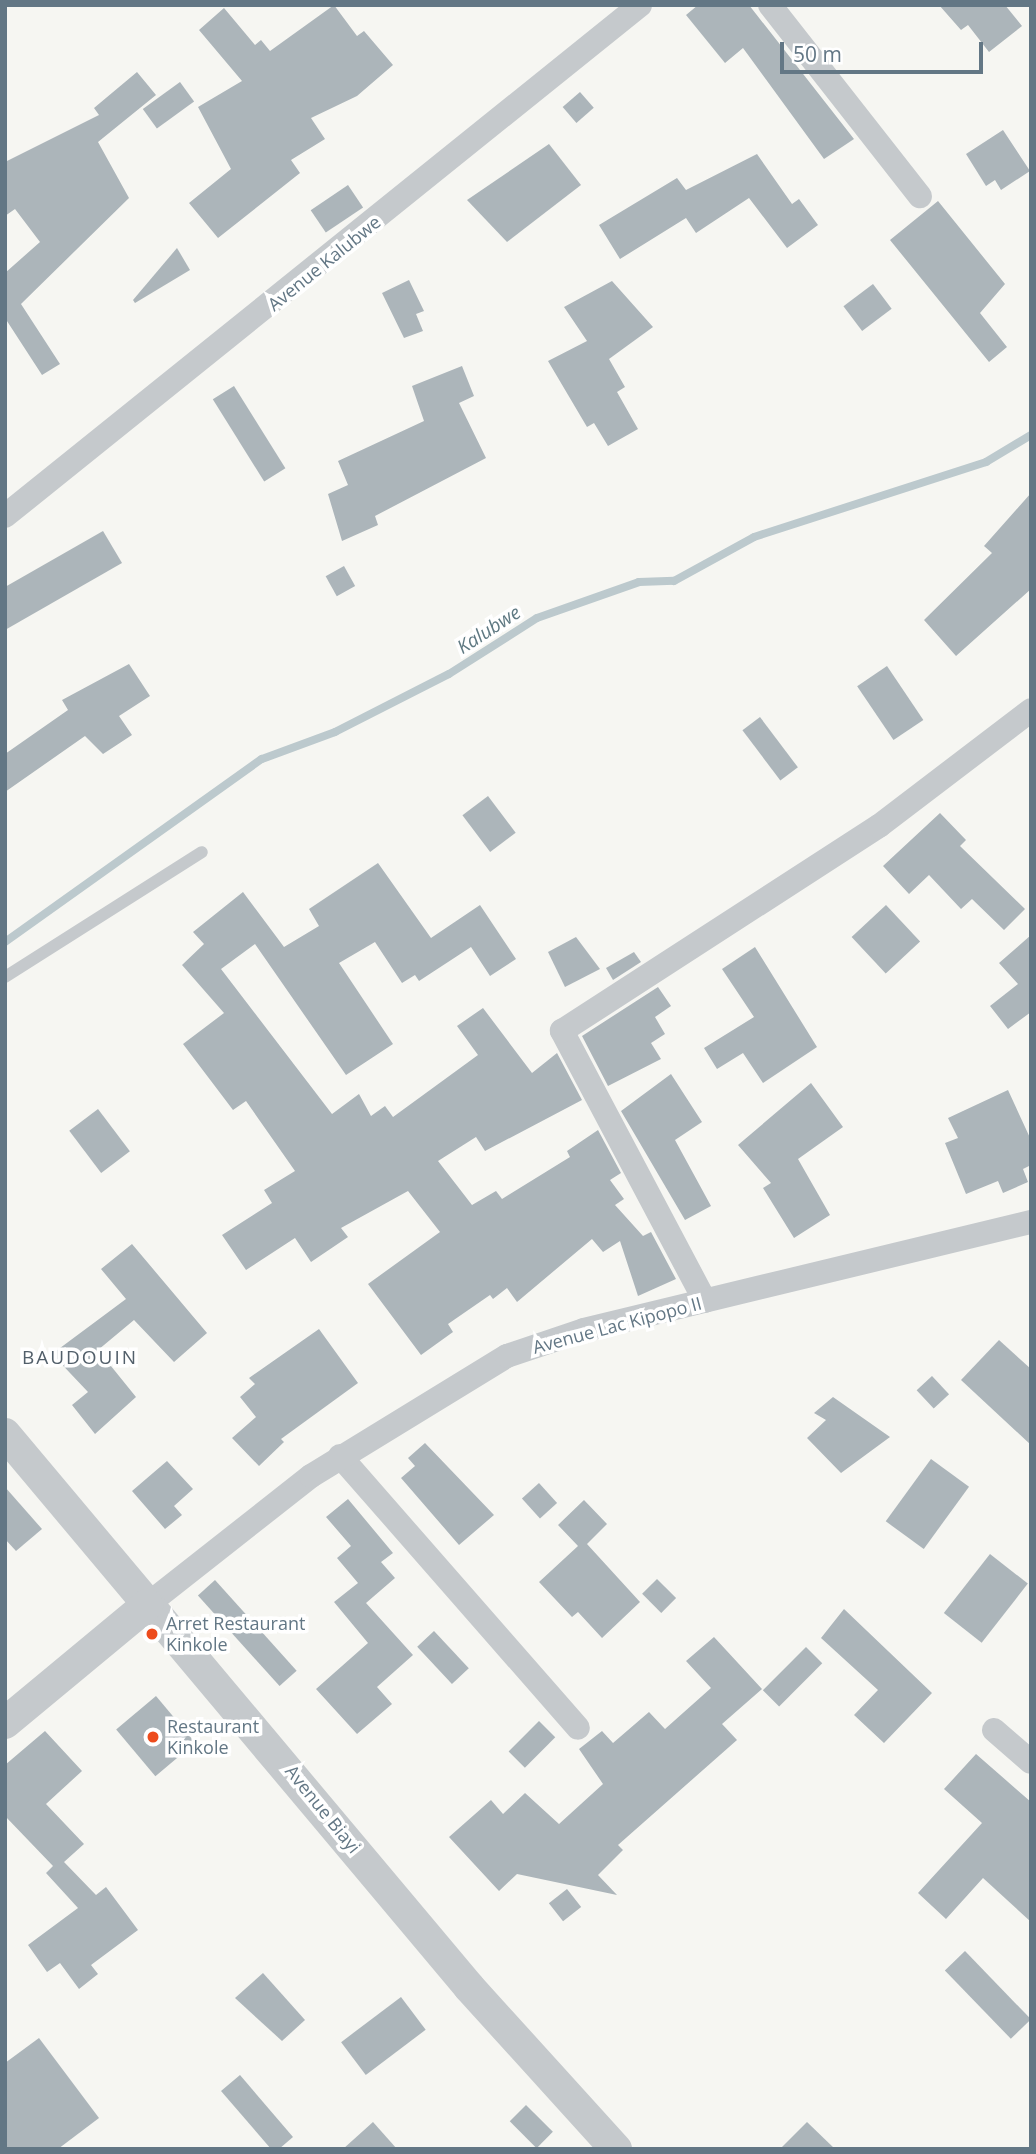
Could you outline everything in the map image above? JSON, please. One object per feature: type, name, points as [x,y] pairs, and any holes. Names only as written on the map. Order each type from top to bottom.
[{"type":"street","name":"Avenue Kalubwe","points":[[5,516],[639,5]]},
{"type":"street","points":[[770,5],[920,196]]},
{"type":"street","points":[[705,1301],[562,1031],[846,849],[1031,710]]},
{"type":"street","name":"Avenue Lac Kipopo II","points":[[147,1605],[340,1456],[506,1356],[584,1329],[1031,1222]]},
{"type":"street","name":"Avenue Biayi","points":[[5,1434],[469,1987],[616,2149]]},
{"type":"street","points":[[340,1456],[578,1728]]},
{"type":"street","points":[[5,1723],[147,1605]]},
{"type":"street","points":[[994,1730],[1031,1762]]},
{"type":"lane","points":[[5,977],[202,852]]},
{"type":"building","points":[[334,5],[357,36],[364,31],[393,65],[357,96],[311,118],[325,139],[291,160],[300,173],[218,238],[189,203],[231,169],[198,107],[242,81],[199,30],[224,8],[255,45],[261,40],[270,51]]},
{"type":"building","points":[[698,5],[749,5],[854,139],[824,159],[743,48],[725,63],[686,15]]},
{"type":"building","points":[[939,5],[1005,5],[1022,26],[989,52],[968,25],[961,30]]},
{"type":"building","points":[[137,72],[156,95],[98,142],[129,198],[21,304],[60,364],[42,375],[5,318],[5,273],[40,242],[15,209],[5,216],[5,162],[99,115],[94,108]]},
{"type":"building","points":[[180,82],[194,101],[157,128],[143,109]]},
{"type":"building","points":[[580,92],[594,108],[576,123],[563,107]]},
{"type":"building","points":[[1003,130],[1030,171],[1001,190],[995,180],[986,186],[966,154]]},
{"type":"building","points":[[549,144],[581,185],[507,242],[467,200]]},
{"type":"building","points":[[757,154],[792,204],[799,199],[818,225],[787,248],[749,198],[696,233],[686,218],[620,259],[599,225],[677,178],[686,190]]},
{"type":"building","points":[[348,185],[363,207],[326,233],[311,210]]},
{"type":"building","points":[[938,201],[1005,284],[980,313],[1007,347],[989,362],[890,240]]},
{"type":"building","points":[[177,248],[190,270],[135,303],[133,300]]},
{"type":"building","points":[[409,280],[424,311],[416,314],[423,331],[404,338],[382,293]]},
{"type":"building","points":[[612,281],[653,327],[609,359],[625,387],[617,392],[638,429],[608,446],[594,423],[587,427],[548,361],[587,341],[564,307]]},
{"type":"building","points":[[873,284],[892,309],[862,331],[843,306]]},
{"type":"building","points":[[462,366],[474,396],[459,403],[486,458],[375,516],[378,525],[342,541],[328,494],[348,485],[338,461],[424,421],[412,386]]},
{"type":"building","points":[[234,386],[285,468],[264,482],[213,399]]},
{"type":"building","points":[[1031,493],[1031,589],[956,656],[924,620],[992,553],[984,546]]},
{"type":"building","points":[[103,531],[122,563],[5,630],[5,587]]},
{"type":"building","points":[[344,566],[355,586],[337,596],[326,576]]},
{"type":"building","points":[[129,664],[150,696],[119,716],[132,735],[103,754],[85,736],[5,792],[5,754],[68,710],[62,700]]},
{"type":"building","points":[[887,666],[923,720],[894,740],[857,686]]},
{"type":"building","points":[[760,717],[798,767],[780,781],[742,730]]},
{"type":"building","points":[[488,796],[516,833],[490,852],[462,815]]},
{"type":"building","points":[[940,813],[966,840],[960,846],[1025,909],[1004,930],[972,899],[961,909],[929,875],[909,894],[883,866]]},
{"type":"building","points":[[378,863],[431,938],[480,905],[516,959],[490,976],[471,947],[419,981],[415,975],[402,983],[375,942],[339,963],[393,1044],[346,1075],[255,944],[221,969],[332,1114],[359,1094],[371,1116],[385,1106],[393,1117],[478,1055],[457,1026],[483,1008],[532,1073],[557,1053],[582,1100],[485,1151],[476,1137],[438,1161],[472,1205],[496,1191],[502,1199],[570,1157],[567,1151],[598,1130],[621,1173],[610,1180],[624,1199],[615,1205],[643,1236],[651,1232],[676,1279],[638,1296],[620,1241],[603,1252],[592,1239],[517,1302],[507,1288],[493,1299],[490,1295],[448,1324],[453,1332],[421,1355],[368,1284],[440,1232],[408,1191],[341,1228],[348,1237],[311,1262],[295,1238],[246,1270],[222,1235],[272,1203],[264,1190],[295,1171],[246,1101],[233,1110],[183,1044],[224,1013],[182,965],[204,944],[193,932],[243,892],[284,947],[319,926],[309,909]]},
{"type":"building","points":[[886,905],[920,942],[886,974],[852,937]]},
{"type":"building","points":[[1031,935],[1031,1012],[1008,1029],[990,1006],[1018,984],[999,963]]},
{"type":"building","points":[[576,937],[600,969],[565,987],[548,952]]},
{"type":"building","points":[[755,947],[817,1047],[763,1083],[743,1053],[717,1069],[704,1048],[754,1017],[722,969]]},
{"type":"building","points":[[634,952],[641,962],[613,980],[606,968]]},
{"type":"building","points":[[658,987],[671,1006],[655,1017],[665,1034],[651,1043],[661,1059],[608,1086],[582,1036]]},
{"type":"building","points":[[671,1074],[702,1122],[675,1140],[711,1206],[685,1220],[621,1111]]},
{"type":"building","points":[[811,1083],[843,1127],[798,1159],[830,1215],[794,1238],[763,1188],[771,1183],[738,1145]]},
{"type":"building","points":[[1008,1090],[1031,1140],[1031,1165],[1023,1169],[1028,1182],[1003,1193],[998,1181],[966,1194],[945,1143],[958,1138],[948,1118]]},
{"type":"building","points":[[98,1109],[130,1151],[101,1173],[69,1131]]},
{"type":"building","points":[[132,1244],[207,1333],[174,1362],[134,1320],[98,1350],[136,1397],[95,1434],[72,1405],[88,1392],[52,1354],[126,1299],[101,1269]]},
{"type":"building","points":[[319,1329],[358,1383],[281,1439],[284,1442],[259,1466],[232,1438],[256,1417],[240,1397],[255,1384],[249,1378]]},
{"type":"building","points":[[999,1340],[1031,1369],[1031,1445],[961,1380]]},
{"type":"building","points":[[932,1376],[949,1394],[934,1409],[917,1390]]},
{"type":"building","points":[[833,1397],[890,1437],[841,1473],[807,1438],[826,1420],[814,1413]]},
{"type":"building","points":[[425,1443],[494,1515],[459,1545],[401,1478],[415,1466],[408,1458]]},
{"type":"building","points":[[931,1459],[969,1487],[924,1549],[886,1521]]},
{"type":"building","points":[[167,1461],[193,1489],[174,1506],[182,1515],[165,1529],[132,1491]]},
{"type":"building","points":[[539,1483],[557,1503],[540,1518],[522,1498]]},
{"type":"building","points":[[5,1487],[42,1529],[16,1551],[5,1539]]},
{"type":"building","points":[[348,1499],[393,1553],[381,1562],[395,1578],[366,1603],[413,1655],[377,1687],[392,1704],[357,1734],[316,1689],[368,1643],[334,1602],[358,1583],[337,1558],[351,1546],[326,1517]]},
{"type":"building","points":[[584,1500],[607,1524],[587,1544],[640,1602],[602,1638],[578,1612],[572,1617],[539,1582],[578,1546],[558,1525]]},
{"type":"building","points":[[990,1554],[1028,1584],[982,1643],[944,1613]]},
{"type":"building","points":[[657,1579],[676,1598],[661,1613],[642,1594]]},
{"type":"building","points":[[215,1580],[297,1671],[280,1686],[198,1595]]},
{"type":"building","points":[[844,1609],[932,1693],[884,1743],[854,1715],[878,1690],[821,1638]]},
{"type":"building","points":[[434,1631],[469,1668],[452,1684],[417,1647]]},
{"type":"building","points":[[714,1637],[762,1689],[722,1724],[737,1740],[618,1845],[623,1850],[598,1875],[617,1895],[517,1874],[499,1891],[449,1837],[491,1800],[503,1814],[525,1793],[559,1824],[603,1784],[579,1749],[602,1731],[613,1743],[649,1712],[665,1729],[711,1688],[686,1661]]},
{"type":"building","points":[[806,1647],[822,1663],[779,1706],[763,1690]]},
{"type":"building","points":[[156,1696],[195,1743],[155,1776],[116,1729]]},
{"type":"building","points":[[539,1721],[555,1737],[525,1768],[509,1751]]},
{"type":"building","points":[[45,1731],[82,1771],[46,1804],[84,1844],[64,1862],[96,1895],[106,1887],[138,1930],[91,1965],[98,1974],[79,1989],[60,1963],[47,1972],[28,1945],[78,1908],[46,1873],[53,1866],[5,1816],[5,1765]]},
{"type":"building","points":[[976,1754],[1031,1802],[1031,1922],[983,1878],[946,1919],[918,1893],[982,1823],[944,1789]]},
{"type":"building","points":[[567,1889],[581,1907],[563,1921],[549,1903]]},
{"type":"building","points":[[965,1951],[1031,2019],[1011,2039],[945,1970]]},
{"type":"building","points":[[263,1973],[305,2020],[282,2041],[235,1998]]},
{"type":"building","points":[[401,1997],[426,2030],[366,2075],[341,2042]]},
{"type":"building","points":[[39,2038],[99,2118],[58,2149],[5,2149],[5,2063]]},
{"type":"building","points":[[240,2075],[293,2137],[279,2149],[271,2149],[221,2091]]},
{"type":"building","points":[[526,2105],[553,2132],[537,2148],[510,2121]]},
{"type":"building","points":[[373,2122],[397,2149],[343,2149]]},
{"type":"building","points":[[807,2122],[835,2149],[780,2149]]},
{"type":"waterway","name":"Kalubwe","points":[[5,942],[262,759],[335,732],[449,674],[537,618],[639,582],[674,581],[754,537],[986,462],[1031,435]]},
{"type":"place","name":"Arret Restaurant Kinkole","points":[[152,1634]]},
{"type":"place","name":"Restaurant Kinkole","points":[[153,1737]]},
{"type":"district","name":"BAUDOUIN","points":[[80,1358]]}]
